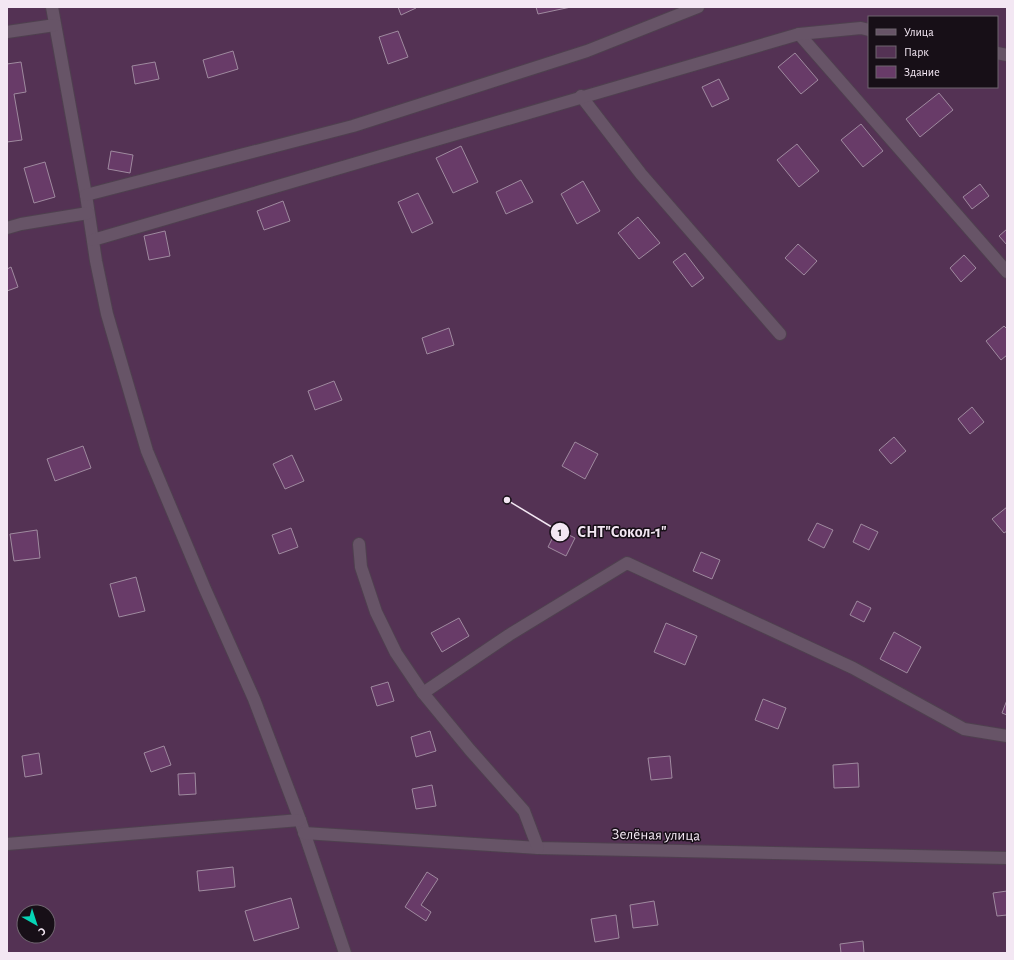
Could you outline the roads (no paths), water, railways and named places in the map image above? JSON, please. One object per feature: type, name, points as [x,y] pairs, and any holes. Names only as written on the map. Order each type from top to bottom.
[{"type":"street","points":[[52,7],[86,195],[96,261],[107,314],[147,451],[205,589],[254,699],[300,820],[345,953]]},
{"type":"street","points":[[86,195],[353,126],[587,51],[698,7]]},
{"type":"street","points":[[7,32],[55,25]]},
{"type":"street","points":[[93,240],[581,96],[799,34],[861,28],[868,30]]},
{"type":"street","points":[[799,34],[1007,272]]},
{"type":"street","points":[[581,96],[641,174],[780,334]]},
{"type":"street","points":[[7,228],[21,224],[88,213]]},
{"type":"street","points":[[359,544],[361,567],[376,612],[396,652],[423,693],[470,750],[524,811],[538,848]]},
{"type":"street","points":[[423,693],[509,636],[627,563],[853,668],[964,729],[1007,736]]},
{"type":"street","points":[[7,844],[300,820]]},
{"type":"street","name":"Зелёная улица","points":[[304,833],[538,848],[1007,858]]},
{"type":"place","name":"СНТ\"Сокол-1\"","points":[[507,500]]}]
